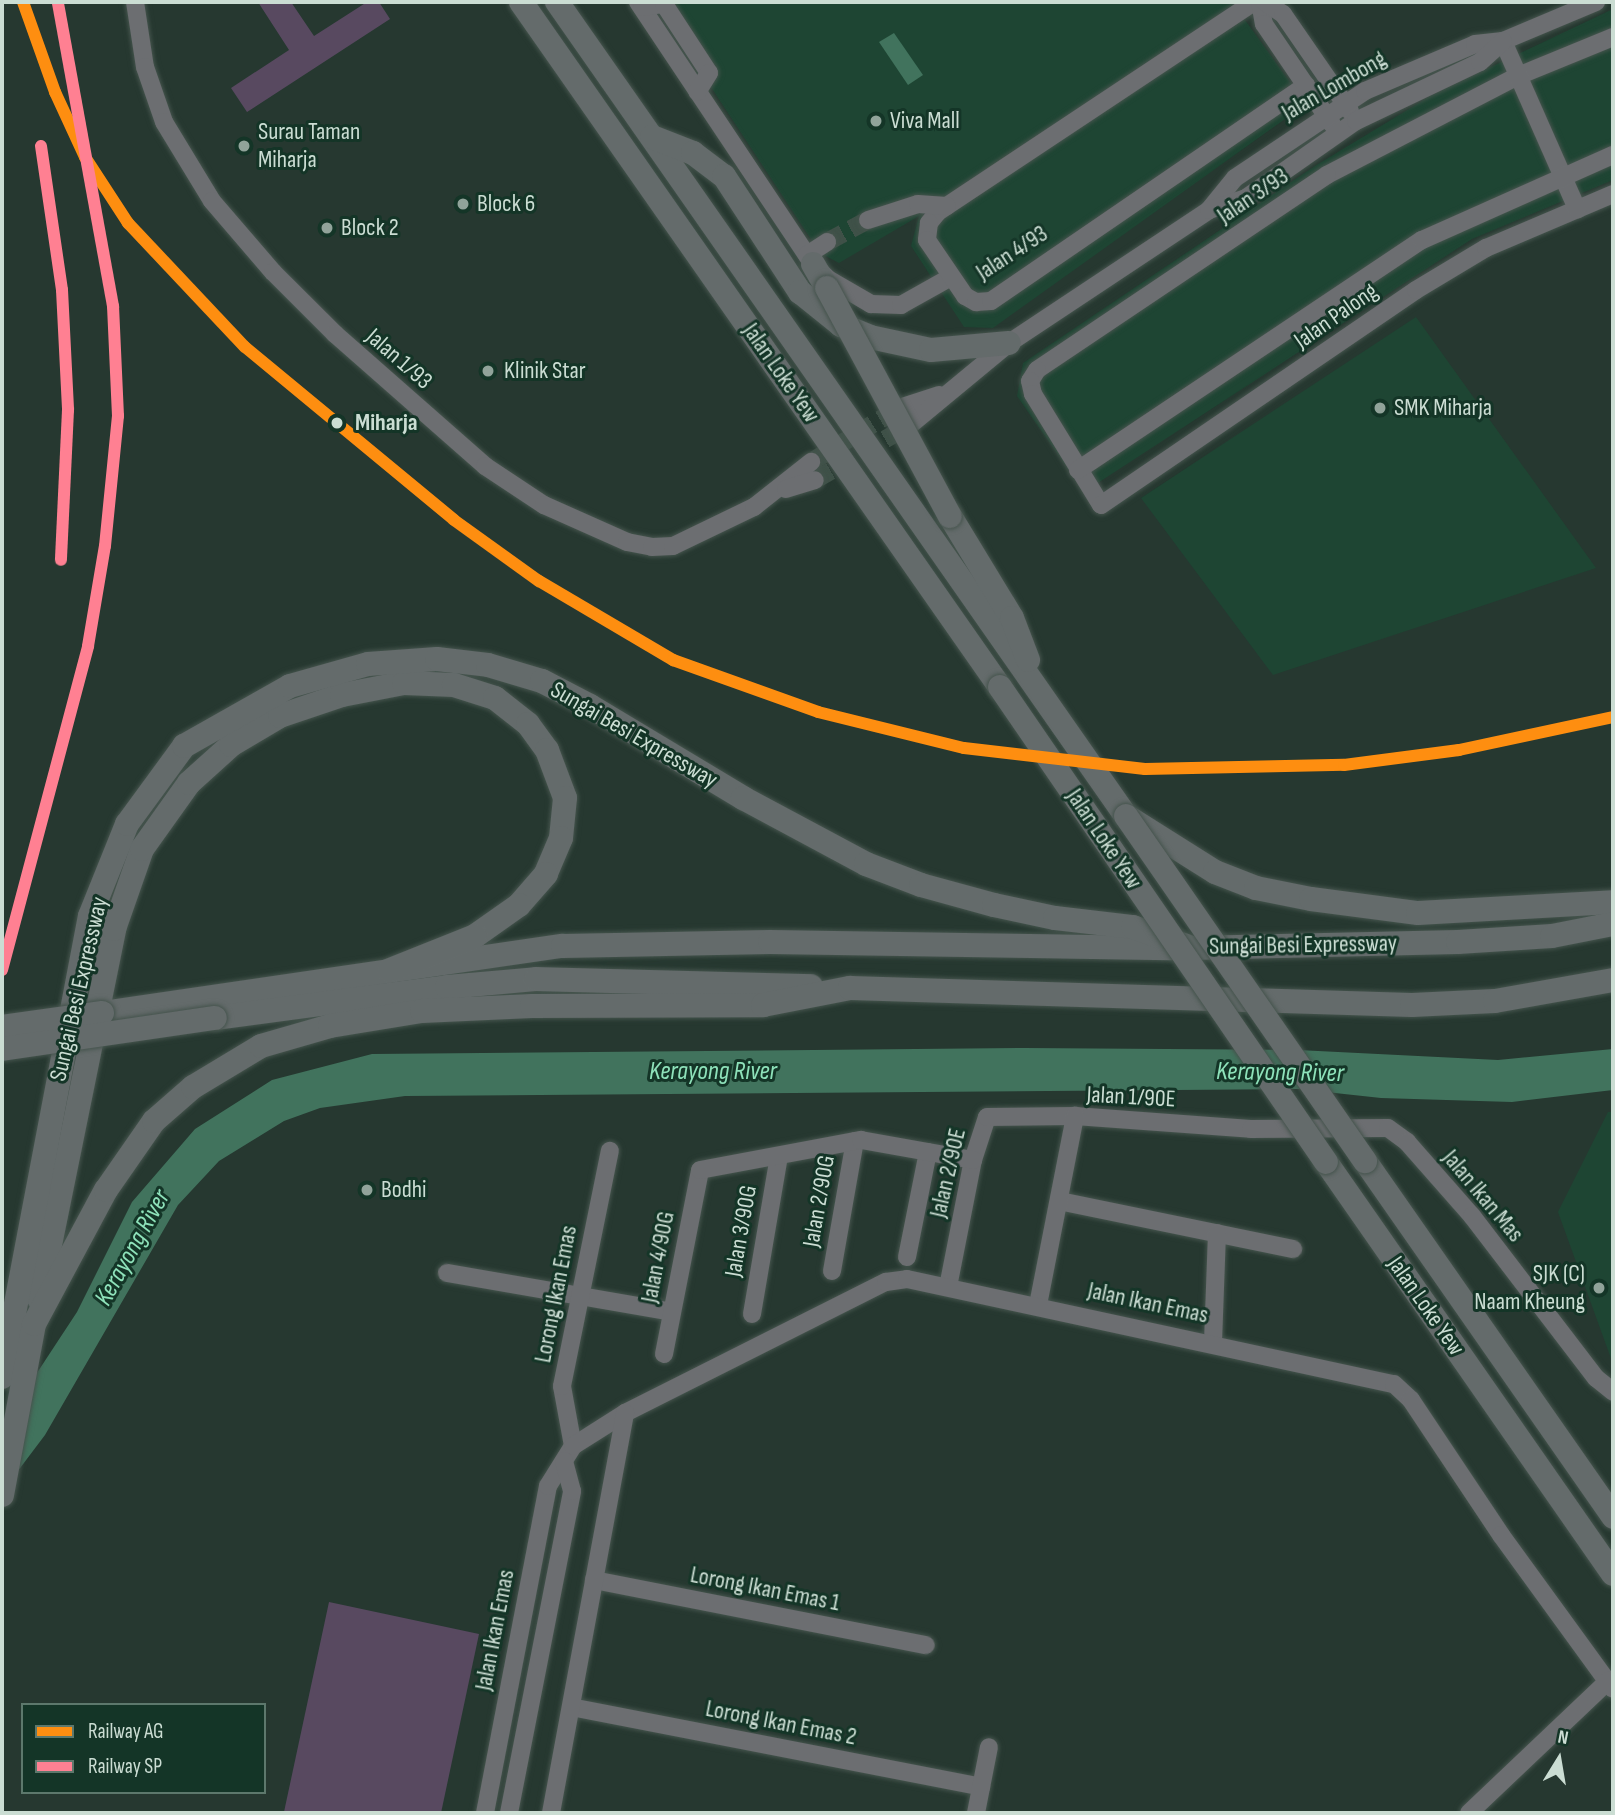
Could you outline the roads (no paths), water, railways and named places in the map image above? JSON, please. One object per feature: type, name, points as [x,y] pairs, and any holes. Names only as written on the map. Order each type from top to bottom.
[{"type":"highway","name":"Jalan Loke Yew","points":[[521,2],[1000,687],[1613,1574]]},
{"type":"highway","name":"Jalan Loke Yew","points":[[558,2],[1613,1517]]},
{"type":"highway","points":[[652,137],[693,153],[724,176],[800,292],[842,325],[870,337],[931,350],[1009,343]]},
{"type":"highway","points":[[810,260],[950,516],[1012,618],[1041,695]]},
{"type":"highway","name":"Sungai Besi Expressway","points":[[2,1377],[90,916],[127,824],[184,746],[290,686],[368,664],[438,659],[488,665],[542,681],[866,864],[921,885],[994,905],[1133,927],[1192,948],[1472,941],[1552,936],[1613,925]]},
{"type":"highway","points":[[2,1495],[114,929],[142,849],[189,783],[231,745],[280,716],[342,695],[404,683],[454,685],[495,698],[528,724],[547,750],[565,798],[561,838],[546,874],[519,905],[475,936],[390,970]]},
{"type":"highway","points":[[1126,816],[1215,872],[1256,888],[1311,899],[1418,913],[1613,902]]},
{"type":"highway","points":[[2,1049],[390,970],[563,946],[771,942],[1192,948]]},
{"type":"highway","points":[[2,1027],[536,979],[1412,1005],[1495,1001],[1613,980]]},
{"type":"highway","points":[[34,1324],[106,1190],[154,1121],[193,1087],[261,1046],[330,1026],[422,1011],[532,1006],[762,1005],[850,988]]},
{"type":"street","name":"Jalan 1/93","points":[[135,2],[145,66],[164,122],[212,201],[335,334],[485,466],[544,505],[627,542],[652,547],[673,546],[702,534],[813,471]]},
{"type":"street","name":"Jalan 4/93","points":[[1254,2],[947,206],[929,223],[927,240],[965,296],[976,302],[991,300],[1306,85]]},
{"type":"street","points":[[1262,2],[1264,24],[1338,132]]},
{"type":"street","points":[[1262,2],[1283,14],[1356,121]]},
{"type":"street","name":"Jalan Lombong","points":[[1209,210],[1235,178],[1345,102],[1475,44],[1503,41],[1596,2]]},
{"type":"street","points":[[640,4],[810,260],[828,279],[871,304],[901,305],[951,277]]},
{"type":"street","name":"Jalan 3/93","points":[[1101,505],[1033,394],[1030,381],[1037,370],[1327,175],[1518,76],[1613,37]]},
{"type":"street","points":[[1503,41],[1577,209]]},
{"type":"street","name":"Jalan Lombong","points":[[910,425],[1009,343],[1209,210],[1246,198],[1356,121],[1480,62],[1503,41]]},
{"type":"street","points":[[1078,470],[1422,240],[1613,155]]},
{"type":"street","name":"Jalan Palong","points":[[1101,505],[1416,290],[1486,247],[1613,194]]},
{"type":"street","points":[[868,220],[918,204],[947,206]]},
{"type":"street","points":[[810,260],[827,242]]},
{"type":"street","name":"Jalan Lombong","points":[[899,408],[946,393]]},
{"type":"street","name":"Jalan 1/90E","points":[[1038,1305],[1075,1116],[1268,1126]]},
{"type":"street","name":"Jalan 2/90E","points":[[948,1287],[973,1160],[987,1117],[1075,1116]]},
{"type":"street","name":"Jalan Ikan Mas","points":[[1268,1126],[1388,1128],[1407,1142],[1472,1216],[1596,1378],[1613,1392]]},
{"type":"street","points":[[779,1156],[855,1141],[973,1160]]},
{"type":"street","name":"Jalan 2/90G","points":[[831,1271],[855,1141]]},
{"type":"street","name":"Lorong Ikan Emas","points":[[569,1454],[562,1386],[610,1152]]},
{"type":"street","points":[[907,1257],[928,1152]]},
{"type":"street","name":"Jalan 4/90G","points":[[664,1354],[700,1170],[779,1156]]},
{"type":"street","name":"Jalan 3/90G","points":[[752,1314],[779,1156]]},
{"type":"street","points":[[1059,1200],[1293,1249]]},
{"type":"street","points":[[1213,1342],[1217,1233]]},
{"type":"street","points":[[447,1273],[672,1312]]},
{"type":"street","name":"Jalan Ikan Emas","points":[[485,1813],[548,1486],[569,1454],[625,1413],[889,1281],[907,1279],[1038,1305],[1394,1384],[1411,1400],[1501,1535],[1611,1685]]},
{"type":"street","points":[[551,1813],[625,1413]]},
{"type":"street","name":"Jalan Ikan Emas","points":[[509,1813],[572,1491],[569,1454]]},
{"type":"street","name":"Lorong Ikan Emas 1","points":[[594,1580],[926,1646]]},
{"type":"street","points":[[1469,1813],[1611,1685]]},
{"type":"street","name":"Lorong Ikan Emas 2","points":[[571,1707],[981,1787]]},
{"type":"street","points":[[976,1813],[989,1747]]},
{"type":"water","points":[[894,33],[923,75],[908,85],[879,42]]},
{"type":"water","name":"Kerayong River","points":[[1025,1048],[1298,1050],[1498,1060],[1613,1049],[1613,1090],[1512,1102],[1381,1098],[1298,1089],[405,1096],[320,1108],[284,1121],[219,1161],[178,1205],[45,1435],[2,1492],[2,1426],[77,1312],[132,1202],[195,1129],[272,1080],[372,1054]]},
{"type":"tunnel","points":[[827,242],[868,220]]},
{"type":"tunnel","points":[[811,462],[899,408]]},
{"type":"tunnel","points":[[815,480],[910,425]]},
{"type":"rail line","name":"AG","points":[[23,2],[55,92],[85,157],[128,223],[245,347],[454,520],[539,581],[673,660],[818,712],[964,748],[1145,769],[1344,765],[1459,750],[1613,717]]},
{"type":"rail line","name":"SP","points":[[2,970],[88,646],[105,546],[118,416],[113,306],[58,2]]},
{"type":"rail line","name":"SP","points":[[41,146],[62,290],[68,410],[61,560]]},
{"type":"place","name":"Viva Mall","points":[[876,121]]},
{"type":"place","name":"Surau Taman Miharja","points":[[244,146]]},
{"type":"place","name":"Block 6","points":[[463,204]]},
{"type":"place","name":"Block 2","points":[[327,228]]},
{"type":"place","name":"Klinik Star","points":[[488,371]]},
{"type":"place","name":"SMK Miharja","points":[[1380,408]]},
{"type":"place","name":"Miharja","points":[[337,423]]},
{"type":"place","name":"Bodhi","points":[[367,1190]]},
{"type":"place","name":"SJK (C) Naam Kheung","points":[[1599,1288]]}]
